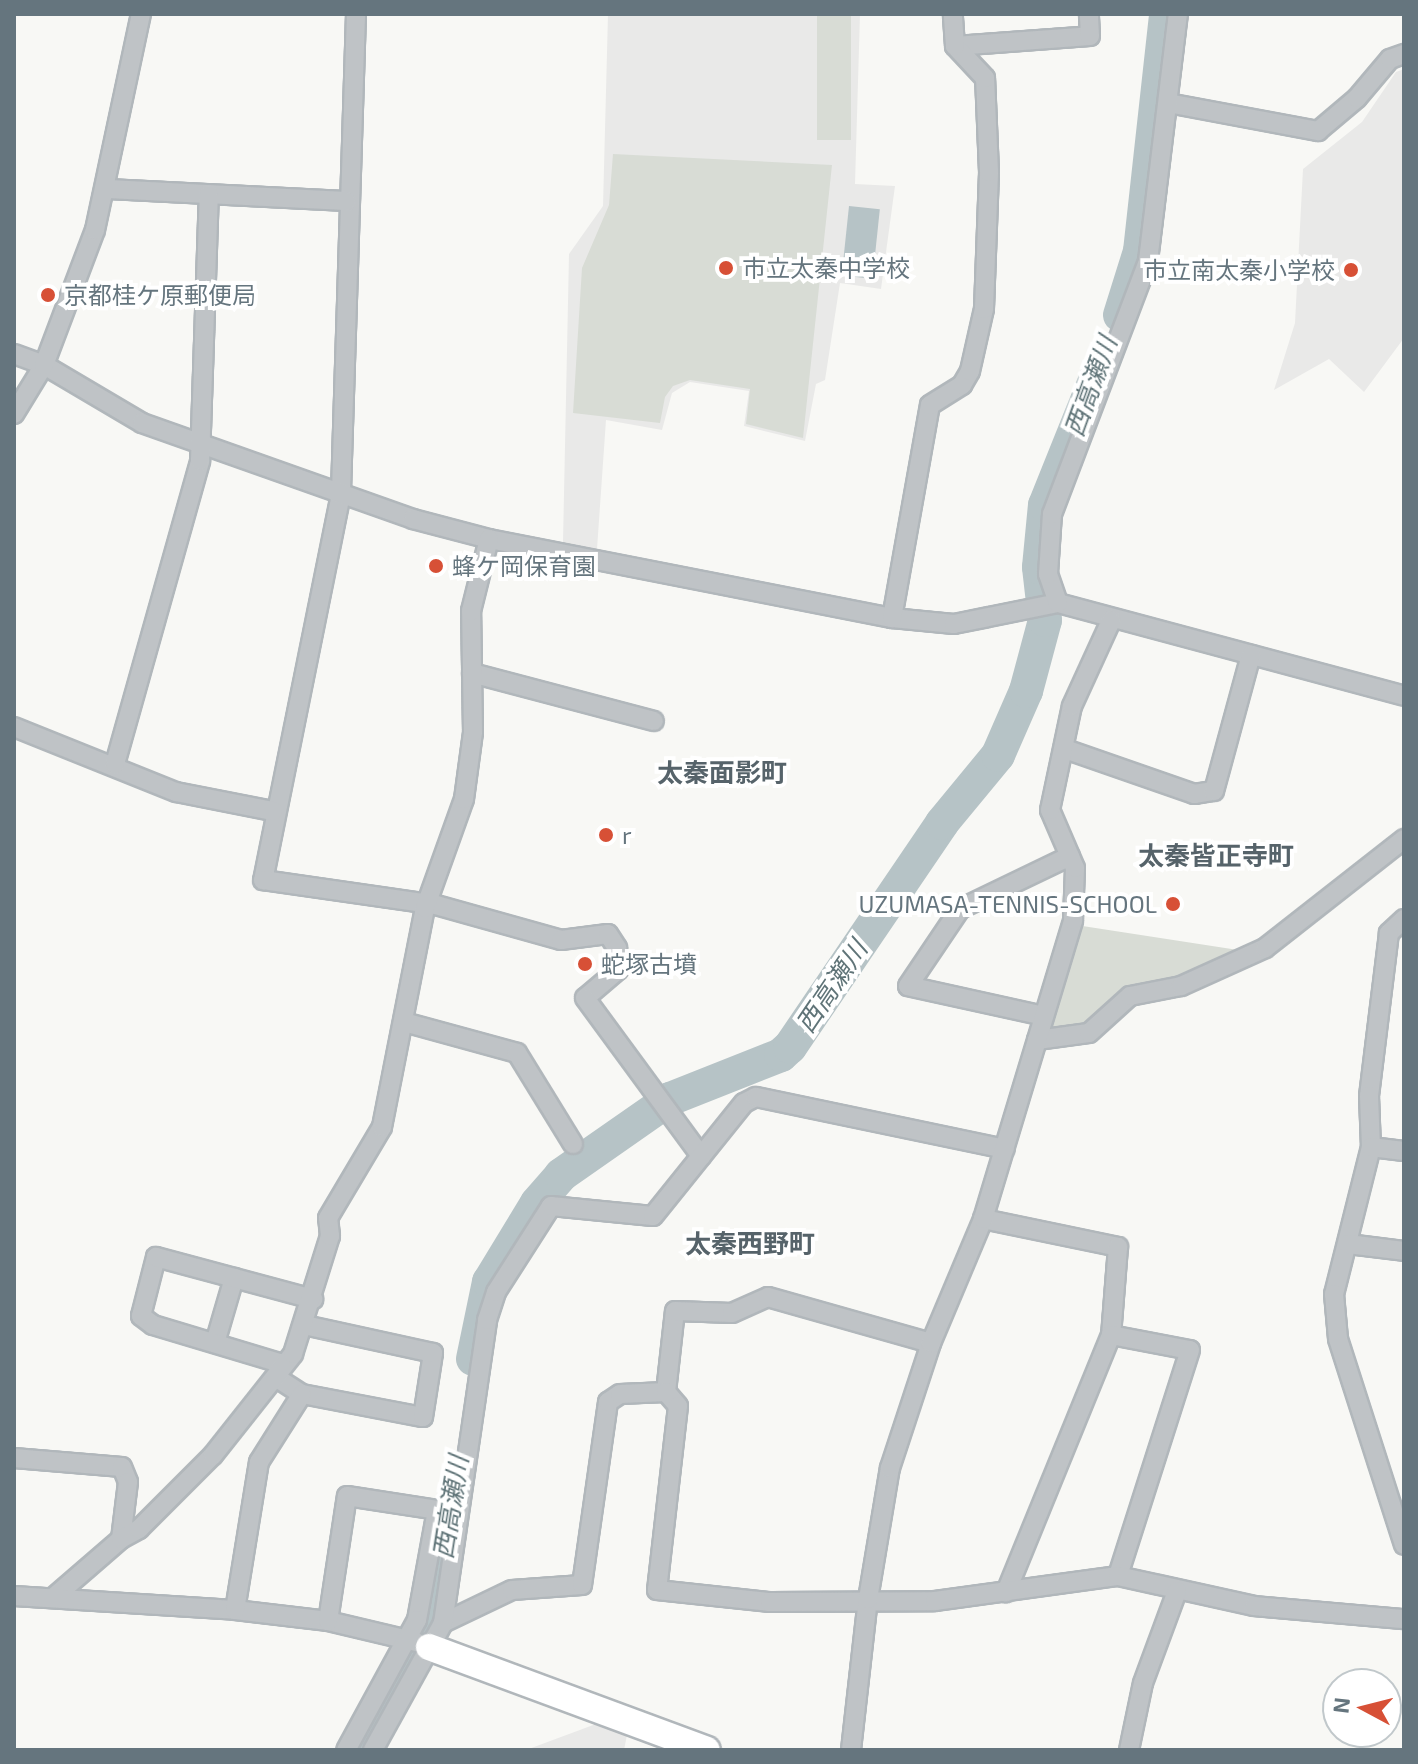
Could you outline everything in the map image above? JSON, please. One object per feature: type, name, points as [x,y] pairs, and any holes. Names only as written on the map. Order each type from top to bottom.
[{"type":"street","points":[[14,414],[44,365],[107,189],[141,14]]},
{"type":"street","points":[[356,14],[347,201],[341,494],[273,811],[263,880],[425,908],[436,905],[561,940],[608,934],[617,948],[618,970],[585,998],[701,1156]]},
{"type":"street","points":[[892,618],[930,405],[962,385],[970,371],[984,309],[989,172],[985,78],[955,46],[953,14]]},
{"type":"street","points":[[955,46],[1090,36],[1089,14]]},
{"type":"street","points":[[1048,605],[1052,514],[1148,261],[1178,14]]},
{"type":"street","points":[[1168,103],[1318,131],[1357,98],[1390,59],[1404,54]]},
{"type":"street","points":[[107,189],[347,201]]},
{"type":"street","points":[[115,764],[201,443],[209,194]]},
{"type":"street","points":[[14,354],[44,365],[115,412],[341,494],[489,539],[892,618],[954,624],[1048,605],[1111,621],[1149,625],[1404,696]]},
{"type":"street","points":[[53,1598],[71,1577],[139,1529],[213,1455],[280,1371],[305,1325],[330,1236],[328,1218],[382,1127],[425,908],[464,799],[473,732],[471,611],[489,539]]},
{"type":"street","points":[[851,1750],[868,1599],[890,1468],[931,1343],[983,1219],[1073,920],[1075,868],[1050,810],[1072,706],[1111,621]]},
{"type":"street","points":[[1065,749],[1194,794],[1214,791],[1251,655]]},
{"type":"street","points":[[472,673],[654,721]]},
{"type":"street","points":[[14,727],[115,764],[176,792],[273,811]]},
{"type":"street","points":[[1037,1040],[1089,1033],[1130,996],[1181,986],[1265,948],[1404,839]]},
{"type":"street","points":[[1044,1016],[908,986],[960,909],[1070,856]]},
{"type":"street","points":[[1404,919],[1389,933],[1369,1096],[1371,1147],[1334,1294],[1338,1339],[1404,1545]]},
{"type":"street","points":[[404,1022],[517,1053],[573,1144]]},
{"type":"street","points":[[443,1623],[487,1320],[496,1292],[551,1206],[653,1216],[744,1103],[756,1097],[1005,1149]]},
{"type":"street","points":[[1371,1147],[1404,1151]]},
{"type":"street","points":[[983,1219],[1067,1233],[1118,1247],[1111,1335],[1006,1592]]},
{"type":"street","points":[[1348,1244],[1404,1251]]},
{"type":"street","points":[[305,1325],[433,1353],[423,1417],[302,1394],[280,1371],[215,1343],[153,1325],[141,1316],[156,1257],[313,1299]]},
{"type":"street","points":[[215,1343],[234,1278]]},
{"type":"street","points":[[931,1343],[768,1297],[732,1313],[675,1311],[666,1392],[678,1406],[657,1590],[770,1602],[868,1599],[935,1601],[1118,1576],[1254,1606],[1404,1619]]},
{"type":"street","points":[[1111,1335],[1190,1350],[1118,1576]]},
{"type":"street","points":[[346,1750],[417,1642],[443,1623],[512,1590],[582,1585],[608,1402],[620,1394],[666,1392]]},
{"type":"street","points":[[235,1610],[259,1462],[302,1394]]},
{"type":"street","points":[[14,1458],[122,1467],[128,1482],[121,1539]]},
{"type":"street","points":[[328,1621],[347,1496],[437,1510],[417,1642],[373,1750]]},
{"type":"street","points":[[1129,1750],[1143,1683],[1177,1591]]},
{"type":"street","points":[[14,1596],[235,1610],[328,1621],[417,1642],[707,1750]]},
{"type":"shaded area","name":"市立太秦中学校","points":[[608,14],[860,14],[855,184],[895,186],[881,289],[840,283],[825,380],[816,384],[805,441],[744,426],[749,391],[690,382],[672,393],[662,430],[606,420],[597,549],[563,542],[569,254],[603,206]]},
{"type":"shaded area","points":[[817,14],[851,14],[851,140],[817,140]]},
{"type":"shaded area","name":"市立南太秦小学校","points":[[1404,69],[1404,338],[1364,392],[1329,359],[1274,390],[1295,323],[1303,169],[1362,122],[1396,72]]},
{"type":"shaded area","points":[[613,154],[832,165],[803,438],[746,424],[750,389],[690,380],[673,386],[665,397],[660,423],[573,413],[582,268],[609,205]]},
{"type":"shaded area","points":[[849,206],[880,209],[873,279],[842,276]]},
{"type":"shaded area","points":[[1076,925],[1251,952],[1130,992],[1087,1030],[1042,1036]]},
{"type":"shaded area","points":[[604,1721],[628,1730],[624,1750],[526,1750]]},
{"type":"waterway","name":"西高瀬川","points":[[1120,315],[1140,251],[1166,14]]},
{"type":"waterway","name":"西高瀬川","points":[[473,1359],[489,1282],[537,1203],[561,1175],[670,1099],[781,1055],[790,1047],[942,823],[998,755],[1026,691],[1045,620],[1039,567],[1045,505],[1100,368]]},
{"type":"waterway","name":"西高瀬川","points":[[360,1750],[434,1608],[447,1542]]},
{"type":"place","name":"市立太秦中学校","points":[[726,268]]},
{"type":"place","name":"市立南太秦小学校","points":[[1351,270]]},
{"type":"place","name":"京都桂ケ原郵便局","points":[[48,295]]},
{"type":"place","name":"蜂ケ岡保育園","points":[[436,566]]},
{"type":"place","name":"r","points":[[606,835]]},
{"type":"place","name":"UZUMASA-TENNIS-SCHOOL","points":[[1173,904]]},
{"type":"place","name":"蛇塚古墳","points":[[585,964]]},
{"type":"district","name":"太秦面影町","points":[[722,772]]},
{"type":"district","name":"太秦皆正寺町","points":[[1216,855]]},
{"type":"district","name":"太秦西野町","points":[[750,1243]]}]
